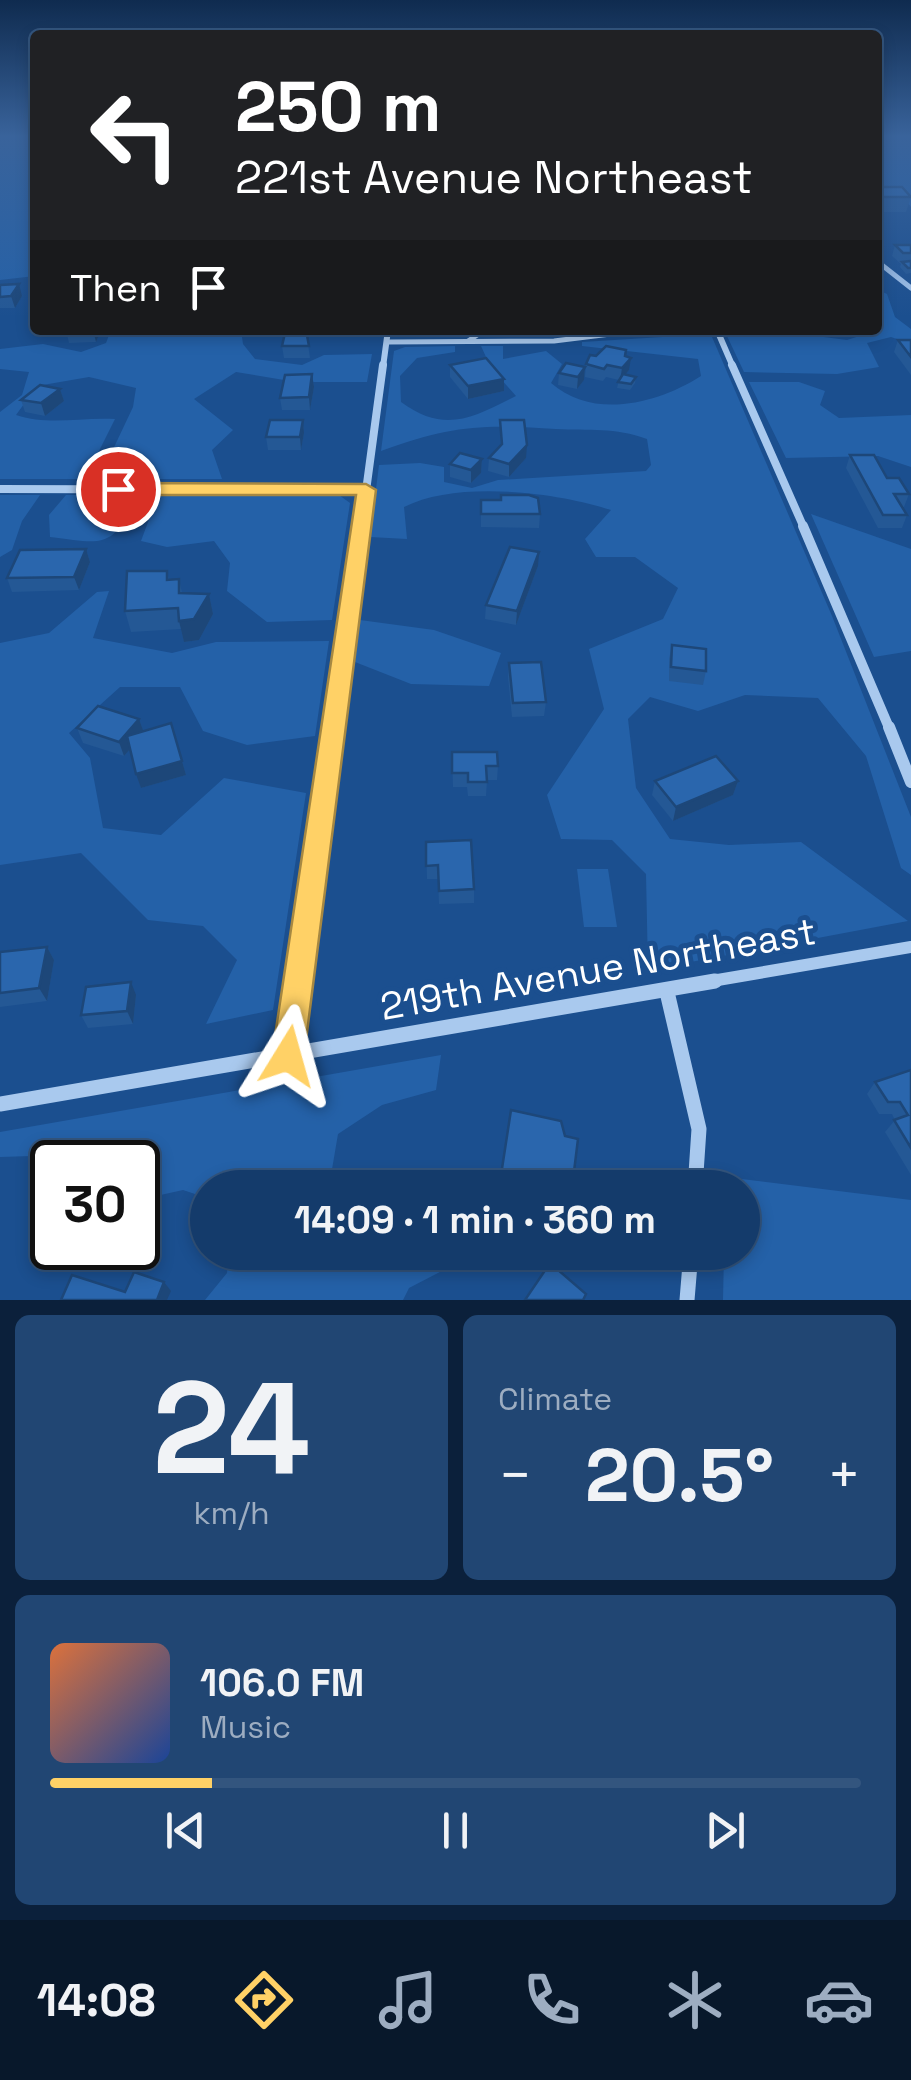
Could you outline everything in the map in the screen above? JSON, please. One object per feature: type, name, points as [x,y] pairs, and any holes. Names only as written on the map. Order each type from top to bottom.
[{"type":"street","points":[[718,335],[850,629],[911,782]]},
{"type":"street","points":[[288,1056],[387,336]]},
{"type":"street","points":[[0,489],[366,490]]},
{"type":"street","name":"219th Avenue Northeast","points":[[0,1104],[668,992],[911,946]]},
{"type":"street","points":[[668,992],[700,1129],[697,1170]]},
{"type":"street","points":[[687,1300],[689,1270]]},
{"type":"lane","points":[[882,265],[911,288]]},
{"type":"lane","points":[[438,342],[439,335]]},
{"type":"lane","points":[[466,342],[477,335]]},
{"type":"lane","points":[[387,336],[466,342],[554,341],[603,335]]},
{"type":"shaded area","points":[[0,196],[30,196],[30,277],[0,280]]},
{"type":"shaded area","points":[[882,292],[887,294],[895,317],[911,329],[911,344],[891,337],[867,343],[879,367],[837,374],[744,372],[727,336],[808,335],[847,340],[882,335]]},
{"type":"shaded area","points":[[109,335],[242,335],[243,344],[255,359],[302,365],[324,355],[372,354],[367,382],[296,382],[236,372],[194,399],[233,430],[212,450],[222,479],[99,479],[133,407],[136,388],[89,377],[37,386],[16,415],[53,421],[115,419],[85,479],[0,479],[0,412],[22,395],[29,372],[0,369],[0,349],[43,344],[81,352],[106,343]]},
{"type":"shaded area","points":[[711,335],[832,616],[911,817],[911,875],[901,868],[866,756],[818,698],[745,695],[698,711],[650,697],[628,719],[636,788],[670,839],[729,845],[801,842],[908,921],[648,970],[646,874],[612,840],[561,839],[547,795],[604,709],[589,649],[663,619],[678,588],[635,557],[596,557],[585,539],[611,510],[563,498],[478,491],[426,499],[404,507],[407,539],[370,537],[379,465],[420,463],[444,467],[444,482],[472,488],[498,480],[646,471],[651,465],[647,439],[602,430],[467,428],[381,451],[394,351],[405,347],[455,346],[455,352],[417,358],[400,376],[401,402],[431,418],[445,420],[472,416],[516,396],[491,368],[481,346],[503,346],[503,359],[546,351],[562,364],[551,383],[586,401],[605,404],[645,400],[701,376],[698,359],[582,346],[582,342]]},
{"type":"shaded area","points":[[749,382],[799,382],[825,391],[820,405],[839,418],[911,415],[911,467],[878,456],[786,458]]},
{"type":"shaded area","points":[[0,495],[40,495],[22,521],[12,550],[0,557]]},
{"type":"shaded area","points":[[66,495],[138,495],[113,534],[84,541],[50,537],[49,515]]},
{"type":"shaded area","points":[[158,495],[339,495],[350,503],[332,620],[267,622],[227,591],[230,563],[214,541],[167,547],[141,541]]},
{"type":"shaded area","points":[[811,514],[911,549],[911,651],[874,657]]},
{"type":"shaded area","points":[[109,591],[93,638],[172,653],[216,642],[329,641],[315,736],[247,745],[203,731],[180,687],[120,687],[69,733],[90,758],[103,828],[161,835],[224,778],[306,793],[273,1010],[206,1024],[237,960],[203,926],[148,920],[81,853],[0,865],[0,643],[49,633],[97,592]]},
{"type":"shaded area","points":[[360,620],[434,630],[501,653],[489,686],[411,684],[355,662]]},
{"type":"shaded area","points":[[577,869],[608,869],[617,927],[584,927]]},
{"type":"shaded area","points":[[441,1055],[436,1090],[382,1105],[338,1134],[332,1170],[190,1170],[190,1192],[160,1195],[160,1140],[30,1140],[30,1156],[0,1157],[0,1132]]},
{"type":"shaded area","points":[[760,1181],[911,1200],[911,1300],[723,1300],[724,1270],[760,1270]]},
{"type":"shaded area","points":[[444,1270],[409,1288],[403,1300],[205,1300],[227,1273]]},
{"type":"building","points":[[895,245],[911,245],[911,253],[903,253]]},
{"type":"building","points":[[19,284],[11,296],[0,297],[0,285]]},
{"type":"building","points":[[285,335],[307,335],[309,346],[282,346]]},
{"type":"building","points":[[898,340],[911,340],[911,357]]},
{"type":"building","points":[[606,346],[626,350],[625,356],[631,358],[622,368],[586,364],[590,355],[596,356]]},
{"type":"building","points":[[486,358],[504,379],[468,386],[450,365]]},
{"type":"building","points":[[566,363],[585,367],[578,377],[559,373]]},
{"type":"building","points":[[312,374],[309,397],[280,398],[285,375]]},
{"type":"building","points":[[623,374],[636,377],[631,384],[618,382]]},
{"type":"building","points":[[40,385],[60,389],[41,403],[21,400]]},
{"type":"building","points":[[270,420],[303,420],[300,437],[266,437]]},
{"type":"building","points":[[500,420],[524,420],[527,445],[509,464],[489,458],[502,444]]},
{"type":"building","points":[[460,453],[482,459],[471,470],[450,464]]},
{"type":"building","points":[[850,455],[874,455],[887,478],[899,478],[909,494],[894,494],[907,515],[883,515]]},
{"type":"building","points":[[501,495],[538,498],[540,514],[481,514],[481,500],[501,500]]},
{"type":"building","points":[[510,547],[539,552],[517,611],[486,605]]},
{"type":"building","points":[[86,549],[74,577],[7,578],[20,550]]},
{"type":"building","points":[[127,571],[167,571],[167,580],[179,579],[179,593],[209,594],[194,619],[179,621],[178,608],[125,611]]},
{"type":"building","points":[[672,645],[706,649],[706,671],[671,667]]},
{"type":"building","points":[[541,662],[546,702],[513,703],[509,663]]},
{"type":"building","points":[[98,706],[139,719],[119,742],[77,728]]},
{"type":"building","points":[[171,723],[182,761],[136,774],[127,736]]},
{"type":"building","points":[[452,752],[497,752],[498,766],[486,766],[487,782],[468,782],[468,773],[452,773]]},
{"type":"building","points":[[716,756],[738,781],[676,807],[655,781]]},
{"type":"building","points":[[471,840],[474,889],[439,891],[438,865],[426,866],[426,842]]},
{"type":"building","points":[[47,947],[39,988],[0,993],[0,952]]},
{"type":"building","points":[[131,982],[127,1011],[81,1015],[86,987]]},
{"type":"building","points":[[911,1070],[911,1148],[894,1120],[908,1115],[900,1102],[888,1102],[875,1082]]},
{"type":"building","points":[[511,1110],[561,1121],[565,1136],[578,1139],[574,1170],[502,1170]]},
{"type":"building","points":[[545,1270],[558,1270],[586,1294],[583,1300],[525,1300]]},
{"type":"building","points":[[134,1272],[164,1282],[157,1300],[61,1300],[72,1275],[125,1292]]},
{"type":"route","points":[[118,489],[366,490],[288,1056]]}]
